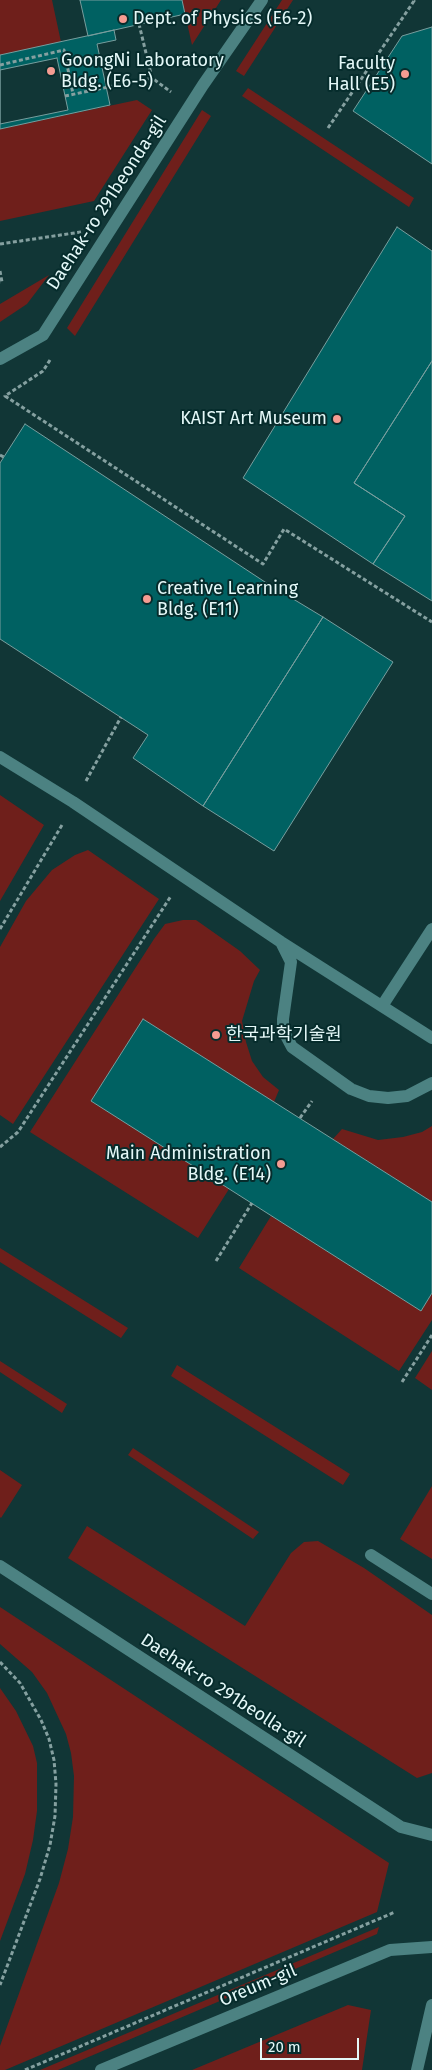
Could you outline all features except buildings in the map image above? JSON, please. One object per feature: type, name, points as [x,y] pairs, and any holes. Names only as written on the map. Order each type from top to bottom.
[{"type":"street","name":"Daehak-ro 291beonda-gil","points":[[0,358],[43,335],[203,85],[262,0]]},
{"type":"street","points":[[0,757],[73,802],[244,918],[432,1038]]},
{"type":"street","points":[[382,1006],[432,928]]},
{"type":"street","points":[[281,942],[291,962],[283,1030],[292,1047],[351,1089],[368,1096],[388,1098],[407,1096],[432,1083]]},
{"type":"street","points":[[371,1555],[432,1594]]},
{"type":"street","name":"Daehak-ro 291beolla-gil","points":[[0,1566],[401,1827],[432,1835]]},
{"type":"street","name":"Oreum-gil","points":[[101,2070],[390,1950],[432,1947]]},
{"type":"street","points":[[416,2070],[432,2005]]},
{"type":"path","points":[[328,128],[414,1],[412,0]]},
{"type":"path","points":[[138,24],[152,78],[173,94]]},
{"type":"path","points":[[0,65],[64,50],[73,94]]},
{"type":"path","points":[[64,96],[152,78]]},
{"type":"path","points":[[0,244],[84,232]]},
{"type":"path","points":[[0,271],[2,282],[0,282]]},
{"type":"path","points":[[51,358],[43,371],[5,396],[263,564],[284,529],[432,622]]},
{"type":"path","points":[[0,455],[4,457]]},
{"type":"path","points":[[86,781],[121,717]]},
{"type":"path","points":[[0,929],[62,825]]},
{"type":"path","points":[[0,1146],[18,1132],[173,894]]},
{"type":"path","points":[[300,1118],[312,1101]]},
{"type":"path","points":[[216,1261],[252,1203]]},
{"type":"path","points":[[402,1382],[432,1335]]},
{"type":"path","points":[[0,1662],[20,1683],[41,1720],[49,1739],[54,1760],[56,1784],[55,1816],[40,1879],[0,1985]]},
{"type":"path","points":[[25,2070],[395,1912]]},
{"type":"shaded area","points":[[0,0],[52,0],[61,42],[0,55]]},
{"type":"shaded area","points":[[182,0],[221,0],[192,45],[185,14]]},
{"type":"shaded area","points":[[282,0],[293,0],[244,76],[236,71]]},
{"type":"shaded area","points":[[248,88],[414,198],[409,207],[242,96]]},
{"type":"shaded area","points":[[137,100],[152,110],[94,201],[0,221],[0,129]]},
{"type":"shaded area","points":[[202,110],[211,116],[75,336],[67,328]]},
{"type":"shaded area","points":[[49,275],[27,304],[0,322],[0,304]]},
{"type":"shaded area","points":[[0,795],[44,825],[0,901]]},
{"type":"shaded area","points":[[88,850],[159,899],[13,1124],[0,1115],[0,947],[26,901],[52,870],[75,855]]},
{"type":"shaded area","points":[[183,920],[196,920],[240,951],[260,970],[254,981],[242,1021],[252,1061],[263,1077],[279,1090],[274,1102],[143,1019],[91,1101],[229,1189],[198,1238],[30,1132],[154,939],[165,924]]},
{"type":"shaded area","points":[[432,1126],[432,1202],[333,1139],[342,1129],[378,1140],[403,1137],[422,1132]]},
{"type":"shaded area","points":[[271,1216],[421,1311],[432,1293],[432,1320],[399,1371],[239,1268]]},
{"type":"shaded area","points":[[0,1248],[128,1328],[121,1338],[0,1262]]},
{"type":"shaded area","points":[[432,1351],[432,1390],[415,1378]]},
{"type":"shaded area","points":[[0,1361],[67,1404],[62,1413],[0,1372]]},
{"type":"shaded area","points":[[177,1365],[350,1474],[343,1485],[171,1376]]},
{"type":"shaded area","points":[[133,1448],[259,1532],[253,1539],[128,1455]]},
{"type":"shaded area","points":[[0,1470],[22,1485],[1,1518],[0,1517]]},
{"type":"shaded area","points":[[432,1486],[432,1559],[400,1539]]},
{"type":"shaded area","points":[[87,1526],[245,1626],[291,1553],[304,1542],[318,1541],[364,1568],[432,1615],[432,1773],[417,1778],[68,1558]]},
{"type":"shaded area","points":[[0,1607],[389,1863],[377,1912],[5,2070],[0,2070],[0,2046],[59,1883],[68,1849],[73,1817],[74,1776],[66,1734],[47,1693],[32,1672],[0,1644]]},
{"type":"shaded area","points":[[0,1688],[16,1711],[33,1746],[37,1763],[37,1811],[25,1874],[0,1941]]},
{"type":"shaded area","points":[[379,1927],[377,1934],[58,2070],[40,2070]]},
{"type":"shaded area","points":[[348,2005],[371,2010],[362,2070],[192,2070]]},
{"type":"place","name":"Dept. of Physics (E6-2)","points":[[123,19]]},
{"type":"place","name":"GoongNi Laboratory Bldg. (E6-5)","points":[[51,71]]},
{"type":"place","name":"Faculty Hall (E5)","points":[[405,74]]},
{"type":"place","name":"KAIST Art Museum","points":[[337,419]]},
{"type":"place","name":"Creative Learning Bldg. (E11)","points":[[147,599]]},
{"type":"place","name":"한국과학기술원","points":[[216,1035]]},
{"type":"place","name":"Main Administration Bldg. (E14)","points":[[281,1164]]}]
